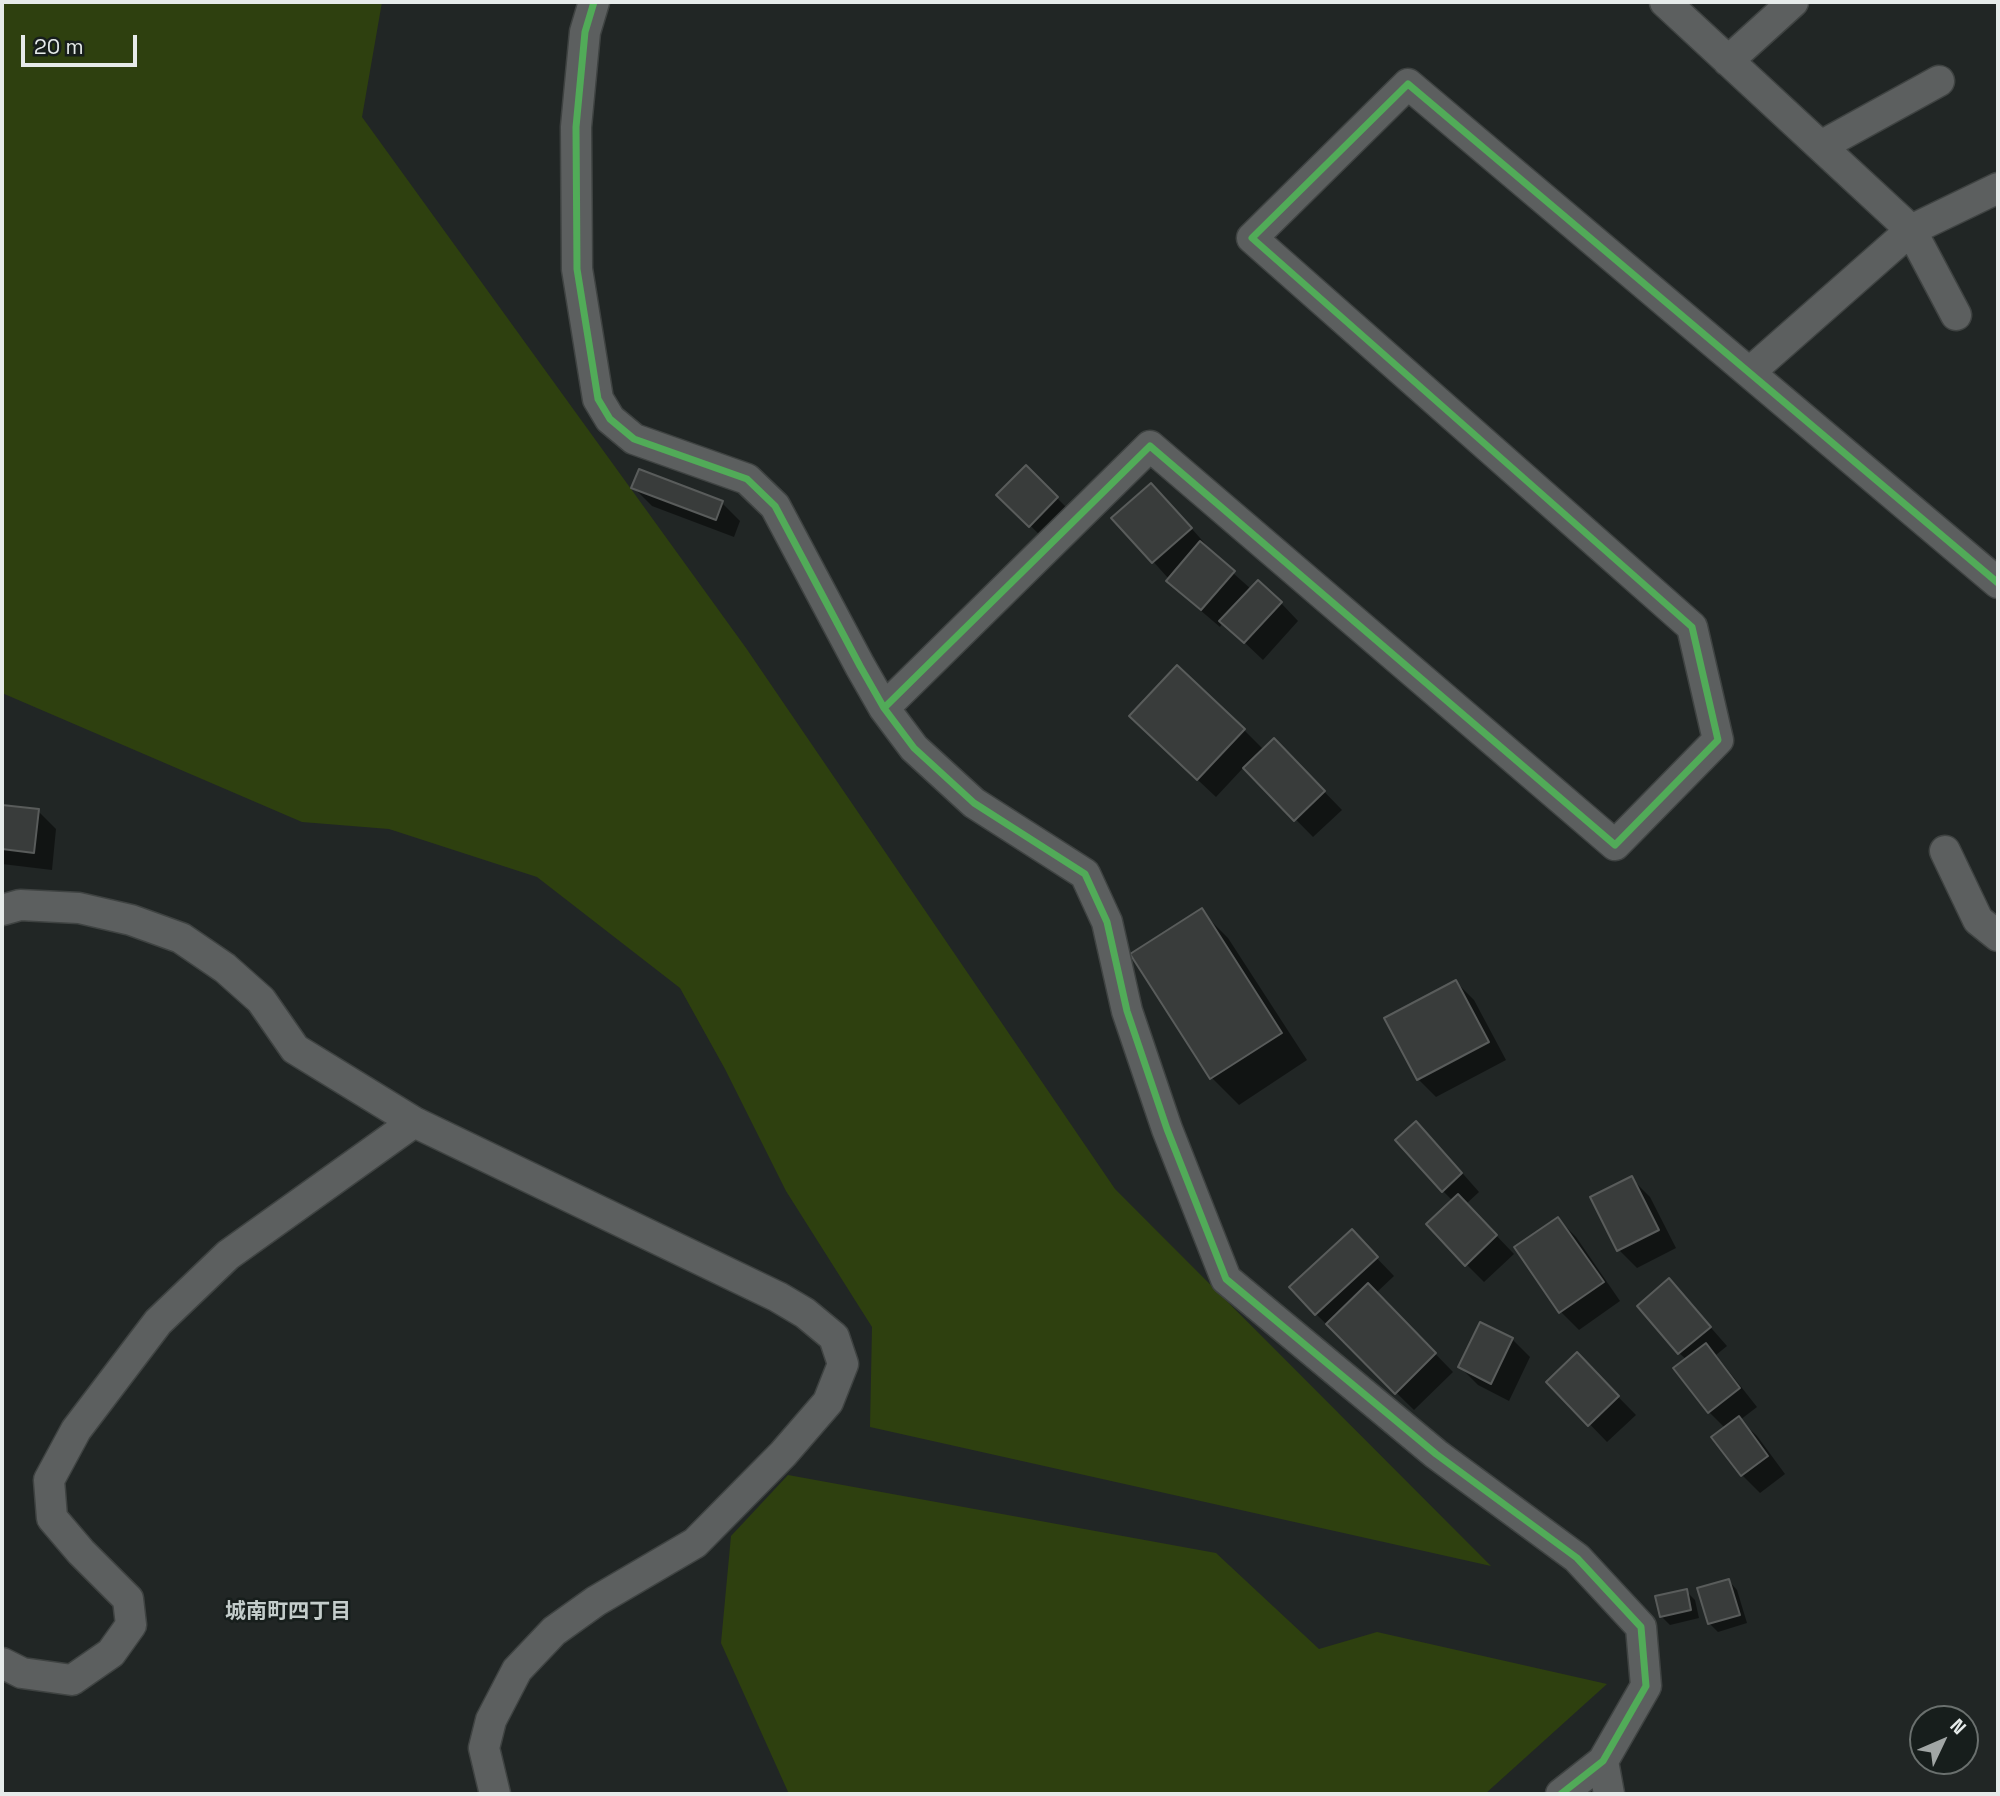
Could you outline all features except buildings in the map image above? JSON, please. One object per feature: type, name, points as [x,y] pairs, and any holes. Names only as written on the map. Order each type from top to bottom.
[{"type":"street","points":[[594,2],[585,32],[576,127],[577,256],[598,399],[610,419],[634,439],[747,479],[775,506],[884,708],[914,748],[974,803],[1085,874],[1107,922],[1127,1011],[1167,1129],[1226,1279],[1436,1454],[1577,1558],[1641,1627],[1646,1686],[1602,1761],[1561,1794]]},
{"type":"street","points":[[1665,2],[1911,230],[1956,315]]},
{"type":"street","points":[[1728,61],[1793,2]]},
{"type":"street","points":[[1821,146],[1938,81]]},
{"type":"street","points":[[884,708],[1150,446],[1615,845],[1718,740],[1692,627],[1252,238],[1408,84],[1998,583]]},
{"type":"street","points":[[1750,372],[1911,230],[1998,188]]},
{"type":"street","points":[[1945,851],[1978,920],[1998,936]]},
{"type":"street","points":[[2,910],[20,905],[79,908],[131,920],[181,938],[225,968],[261,1000],[295,1049],[414,1122],[778,1297],[805,1313],[834,1337],[843,1364],[828,1402],[783,1454],[695,1543],[596,1601],[554,1631],[517,1670],[491,1720],[484,1748],[495,1794]]},
{"type":"street","points":[[2,1663],[22,1673],[72,1679],[111,1654],[131,1625],[128,1599],[81,1552],[52,1518],[49,1480],[76,1430],[158,1322],[228,1255],[414,1122]]},
{"type":"street","points":[[1602,1761],[1609,1794]]},
{"type":"green space","points":[[2,2],[382,2],[362,117],[746,648],[1115,1189],[1491,1566],[870,1427],[872,1327],[786,1191],[725,1069],[680,988],[537,877],[389,829],[302,822],[2,693]]},
{"type":"green space","points":[[788,1475],[1216,1553],[1319,1649],[1377,1632],[1607,1684],[1485,1794],[789,1794],[721,1643],[731,1536]]},
{"type":"cycle path","points":[[594,2],[585,32],[576,127],[577,269],[598,399],[610,419],[634,439],[747,479],[775,506],[884,708],[914,748],[974,803],[1085,874],[1107,922],[1127,1011],[1167,1129],[1226,1279],[1436,1454],[1577,1558],[1641,1627],[1646,1686],[1603,1761],[1561,1794]]},
{"type":"cycle path","points":[[884,708],[1150,446],[1615,845],[1718,740],[1692,627],[1252,238],[1408,84],[1998,583]]},
{"type":"district","name":"城南町四丁目","points":[[288,1612]]}]
